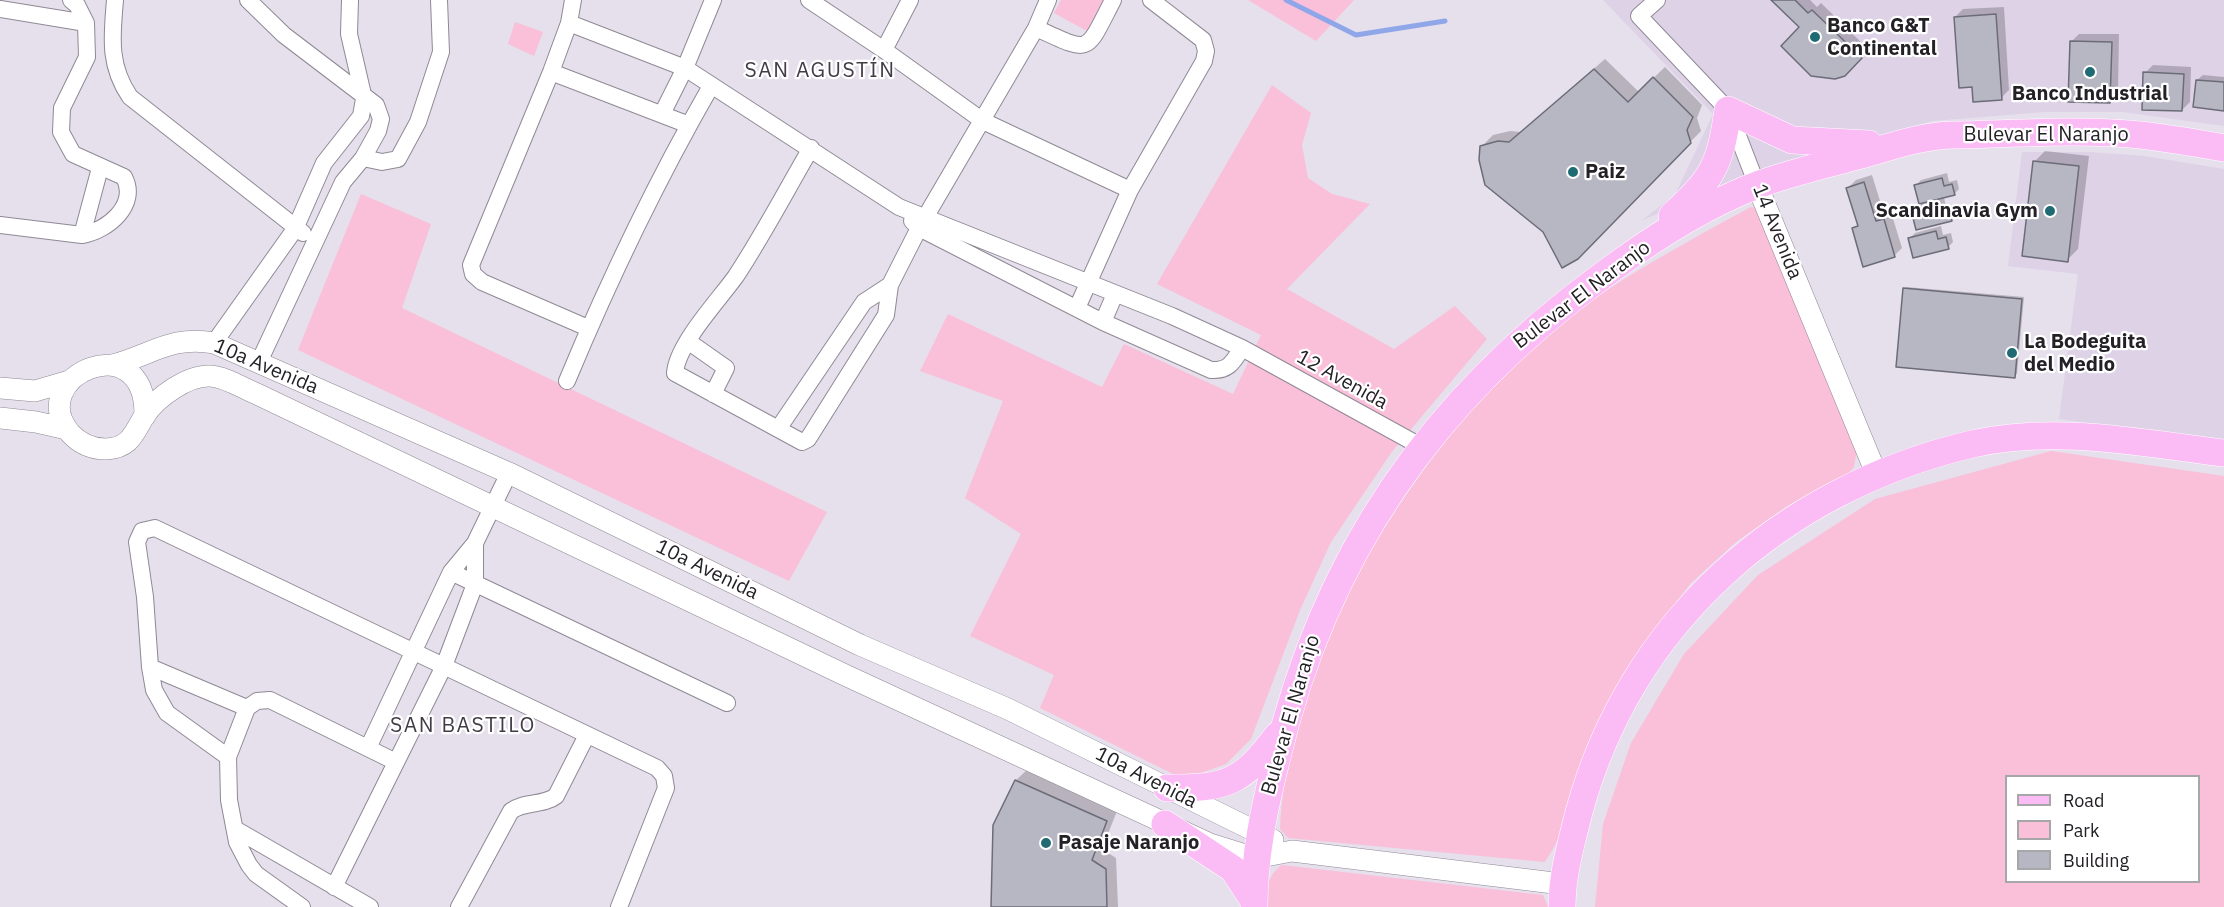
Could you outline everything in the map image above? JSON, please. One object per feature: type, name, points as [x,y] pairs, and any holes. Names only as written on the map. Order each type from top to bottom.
[{"type":"main road","points":[[1631,254],[1707,182],[1722,147],[1728,110],[1802,142],[1898,145]]},
{"type":"main road","name":"Bulevar El Naranjo","points":[[1254,904],[1257,845],[1284,727],[1319,622],[1340,578],[1363,536],[1422,447],[1485,374],[1540,322],[1631,254],[1696,214],[1757,185],[1898,145],[1952,135],[2063,132],[2140,135],[2224,148]]},
{"type":"main road","points":[[1562,896],[1585,792],[1603,744],[1634,681],[1669,633],[1706,589],[1753,548],[1804,512],[1876,473],[1973,444],[2057,436],[2089,436],[2224,453]]},
{"type":"main road","points":[[1167,788],[1213,787],[1239,777],[1256,764],[1284,727]]},
{"type":"main road","points":[[1166,824],[1233,869],[1254,904]]},
{"type":"street","points":[[0,225],[82,235],[93,233],[111,224],[118,216],[126,198],[128,189],[124,177],[73,154],[64,140],[60,124],[62,108],[87,57],[86,23],[77,5],[71,0]]},
{"type":"street","points":[[115,0],[111,46],[113,62],[117,76],[130,97],[295,229],[314,239]]},
{"type":"street","points":[[249,0],[284,35],[364,99],[376,105],[381,119],[378,131],[363,158],[343,182],[314,239],[259,362]]},
{"type":"street","points":[[363,158],[382,162],[398,159],[410,140],[441,52],[439,0]]},
{"type":"street","points":[[573,0],[569,23],[551,72],[471,265],[473,274],[482,282],[588,328]]},
{"type":"street","points":[[662,114],[685,68],[713,0]]},
{"type":"street","points":[[809,0],[983,121],[1130,190]]},
{"type":"street","points":[[884,50],[910,0]]},
{"type":"street","points":[[811,148],[737,275],[689,342],[676,364],[675,373],[802,442],[808,439],[886,315],[890,285],[922,223],[1036,28],[1048,0]]},
{"type":"street","points":[[1036,28],[1077,47],[1085,45],[1092,40],[1113,0]]},
{"type":"street","points":[[1077,308],[1130,190],[1204,61],[1206,51],[1203,40],[1151,0]]},
{"type":"street","name":"14 Avenida","points":[[1657,0],[1639,16],[1728,110],[1876,473]]},
{"type":"street","points":[[214,343],[295,229],[324,163],[361,116],[364,99],[345,1]]},
{"type":"street","points":[[0,9],[86,23]]},
{"type":"street","points":[[569,23],[685,68],[811,148],[922,223],[1103,322],[1211,370],[1223,371],[1232,364],[1242,348]]},
{"type":"street","points":[[551,72],[689,125]]},
{"type":"street","points":[[567,381],[588,328],[689,125],[711,86]]},
{"type":"street","points":[[82,235],[100,168]]},
{"type":"street","points":[[313,187],[327,190],[335,198]]},
{"type":"street","name":"12 Avenida","points":[[922,223],[1172,316],[1242,348],[1422,447]]},
{"type":"street","points":[[778,429],[864,302],[890,285]]},
{"type":"street","points":[[1103,322],[1115,294]]},
{"type":"street","name":"10a Avenida","points":[[113,365],[138,359],[172,343],[200,340],[214,343],[509,472],[860,645],[1008,709],[1167,788],[1257,845]]},
{"type":"street","points":[[689,342],[726,368],[713,394]]},
{"type":"street","points":[[0,388],[34,391],[69,381],[89,366],[113,365],[128,372],[139,384],[145,399],[145,416],[133,437],[110,449],[86,446],[67,429],[36,422],[0,418]]},
{"type":"street","name":"10a Avenida","points":[[145,416],[161,398],[187,381],[201,376],[218,377],[845,675],[1210,844],[1257,845],[1562,896]]},
{"type":"street","points":[[67,429],[61,405],[69,381]]},
{"type":"street","points":[[368,748],[451,572],[475,543],[509,472]]},
{"type":"street","points":[[228,757],[167,712],[154,690],[145,597],[136,542],[142,531],[150,528],[657,768],[666,781],[666,788],[619,907]]},
{"type":"street","points":[[334,887],[444,666],[475,584],[475,543]]},
{"type":"street","points":[[451,572],[727,702]]},
{"type":"street","points":[[845,675],[860,645]]},
{"type":"street","points":[[150,667],[247,708]]},
{"type":"street","points":[[302,907],[256,874],[243,855],[235,829],[229,800],[228,757],[247,708],[257,701],[270,700],[396,762]]},
{"type":"street","points":[[459,907],[511,810],[519,806],[547,802],[556,796],[587,735]]},
{"type":"street","points":[[235,829],[370,907]]},
{"type":"shaded area","points":[[1603,0],[2224,0],[2224,126],[2123,112],[2045,112],[1932,121],[1810,156],[1699,195],[1641,221],[1675,195],[1713,114]]},
{"type":"shaded area","points":[[2022,152],[2090,152],[2144,156],[2224,169],[2224,443],[2059,419],[2078,274],[2008,266]]},
{"type":"green space","points":[[1061,0],[1103,0],[1087,31],[1054,13]]},
{"type":"green space","points":[[1248,0],[1354,0],[1316,41]]},
{"type":"green space","points":[[515,22],[543,32],[534,56],[508,44]]},
{"type":"green space","points":[[1272,85],[1311,113],[1302,145],[1308,178],[1332,194],[1370,204],[1287,289],[1394,349],[1455,306],[1487,339],[1391,453],[1331,542],[1300,610],[1251,739],[1226,764],[1201,773],[1175,775],[1040,708],[1054,675],[970,636],[1021,534],[965,498],[1003,401],[920,371],[948,314],[1102,387],[1124,344],[1233,394],[1261,335],[1157,284]]},
{"type":"green space","points":[[361,194],[431,224],[402,308],[827,512],[789,581],[298,350]]},
{"type":"green space","points":[[1751,207],[1759,208],[1858,444],[1854,467],[1845,477],[1789,505],[1736,542],[1691,583],[1639,650],[1599,719],[1560,837],[1545,862],[1288,838],[1280,829],[1286,774],[1298,720],[1315,667],[1337,615],[1362,566],[1422,472],[1490,388],[1514,362],[1558,322],[1655,261]]},
{"type":"green space","points":[[2051,451],[2224,476],[2224,907],[1595,907],[1603,824],[1631,743],[1684,654],[1758,575],[1875,499]]},
{"type":"green space","points":[[1282,865],[1543,895],[1548,907],[1267,907],[1270,878]]},
{"type":"building","name":"Banco G&T Continental","points":[[1771,0],[1795,0],[1808,13],[1812,10],[1862,58],[1845,76],[1835,79],[1811,76],[1781,46],[1799,27]]},
{"type":"building","points":[[1996,14],[2002,100],[1973,102],[1972,87],[1959,88],[1954,17]]},
{"type":"building","name":"Banco Industrial","points":[[2070,41],[2112,42],[2110,103],[2068,102]]},
{"type":"building","name":"Paiz","points":[[1594,69],[1628,102],[1653,77],[1693,117],[1687,130],[1691,143],[1578,259],[1562,268],[1543,232],[1485,185],[1479,160],[1480,146],[1498,141],[1509,142]]},
{"type":"building","points":[[2143,72],[2184,74],[2182,111],[2142,110]]},
{"type":"building","points":[[2196,80],[2224,82],[2224,111],[2193,107]]},
{"type":"building","name":"Scandinavia Gym","points":[[2033,161],[2079,166],[2068,262],[2022,256]]},
{"type":"building","points":[[1942,178],[1944,186],[1952,184],[1955,195],[1919,204],[1914,185]]},
{"type":"building","points":[[1864,182],[1876,221],[1884,219],[1895,257],[1863,267],[1852,228],[1858,226],[1846,188]]},
{"type":"building","points":[[1939,203],[1941,211],[1949,209],[1952,221],[1916,230],[1911,210]]},
{"type":"building","points":[[1936,231],[1938,239],[1946,237],[1949,249],[1913,258],[1908,238]]},
{"type":"building","points":[[1903,288],[2022,299],[2015,378],[1896,367]]},
{"type":"building","name":"Pasaje Naranjo","points":[[1015,780],[1107,821],[1092,860],[1106,869],[1107,907],[991,907],[993,825]]},
{"type":"waterway","points":[[1286,0],[1356,35],[1445,21]]},
{"type":"place","name":"Banco G&T Continental","points":[[1815,37]]},
{"type":"place","name":"Banco Industrial","points":[[2090,72]]},
{"type":"place","name":"Paiz","points":[[1573,172]]},
{"type":"place","name":"Scandinavia Gym","points":[[2050,211]]},
{"type":"place","name":"La Bodeguita del Medio","points":[[2012,353]]},
{"type":"place","name":"Pasaje Naranjo","points":[[1046,843]]},
{"type":"district","name":"SAN AGUSTÍN","points":[[820,71]]},
{"type":"district","name":"SAN BASTILO","points":[[463,726]]}]
